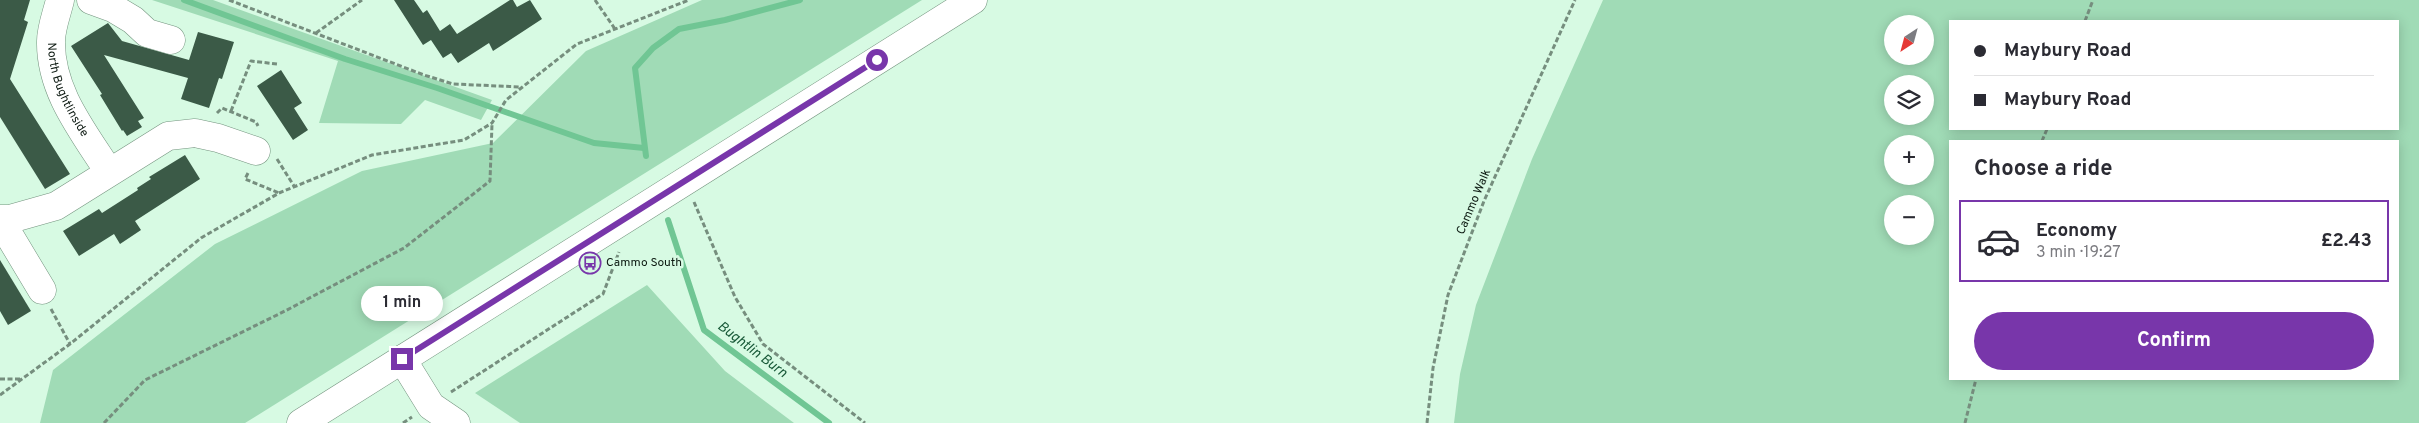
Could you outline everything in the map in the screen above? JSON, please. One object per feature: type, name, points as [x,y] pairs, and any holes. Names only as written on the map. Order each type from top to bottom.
[{"type":"main road","name":"North Bughtlinside","points":[[60,0],[51,39],[54,73],[68,107],[109,172]]},
{"type":"main road","points":[[90,0],[113,8],[133,20],[147,33],[171,40]]},
{"type":"main road","points":[[301,423],[973,0]]},
{"type":"main road","points":[[42,290],[0,220],[56,206],[168,136],[195,133],[218,138],[256,152]]},
{"type":"main road","points":[[402,359],[431,406],[456,423]]},
{"type":"path","points":[[230,0],[453,84],[522,87]]},
{"type":"path","points":[[316,33],[362,0]]},
{"type":"path","points":[[596,0],[615,29]]},
{"type":"path","points":[[0,395],[70,344],[201,238],[278,192],[372,154],[464,140],[492,123],[506,100],[577,44],[690,0]]},
{"type":"path","name":"Cammo Walk","points":[[1427,423],[1440,326],[1451,287],[1488,192],[1575,0]]},
{"type":"path","points":[[2085,20],[2093,0]]},
{"type":"path","points":[[230,111],[251,61],[276,64]]},
{"type":"path","points":[[104,423],[145,380],[285,312],[404,248],[490,181],[492,123]]},
{"type":"path","points":[[685,181],[735,297],[763,344],[865,423]]},
{"type":"path","points":[[431,406],[603,294],[621,247],[620,222]]},
{"type":"path","points":[[42,290],[70,344]]},
{"type":"path","points":[[0,379],[21,379]]},
{"type":"path","points":[[1965,423],[1976,380]]},
{"type":"green space","points":[[152,0],[213,0],[492,100],[481,120],[425,100],[401,124],[319,123],[338,61]]},
{"type":"green space","points":[[702,0],[922,0],[245,423],[40,423],[53,370],[215,244],[362,171],[493,143],[586,51]]},
{"type":"green space","points":[[1603,0],[2419,0],[2419,423],[1454,423],[1460,374],[1476,305],[1532,159]]},
{"type":"green space","points":[[647,285],[725,371],[794,423],[520,423],[475,393]]},
{"type":"building","points":[[0,0],[30,0],[24,20],[28,22],[10,79],[70,174],[45,189],[0,117]]},
{"type":"building","points":[[394,0],[414,0],[423,13],[427,10],[440,31],[450,24],[457,34],[510,0],[513,0],[517,7],[530,0],[542,19],[493,51],[489,43],[458,63],[451,53],[443,58],[431,40],[423,45]]},
{"type":"building","points":[[108,23],[122,41],[189,60],[198,32],[234,42],[222,79],[219,78],[209,108],[181,99],[188,78],[104,55],[144,118],[138,121],[142,127],[127,136],[122,131],[100,95],[102,94],[71,46]]},
{"type":"building","points":[[281,70],[302,103],[294,108],[308,130],[293,140],[257,86]]},
{"type":"building","points":[[185,155],[200,179],[135,221],[141,230],[120,244],[114,234],[79,256],[63,231],[99,209],[102,213],[138,190],[137,188],[151,179],[149,177]]},
{"type":"building","points":[[0,260],[31,311],[8,325],[0,311]]},
{"type":"waterway","points":[[184,0],[345,59],[437,88],[594,143],[644,148]]},
{"type":"waterway","name":"Bughtlin Burn","points":[[646,156],[635,68],[653,48],[679,29],[725,20],[800,0]]},
{"type":"waterway","name":"Bughtlin Burn","points":[[668,220],[704,330],[829,423]]},
{"type":"place","name":"Cammo South","points":[[590,263]]},
{"type":"route","points":[[402,359],[877,60]]}]
